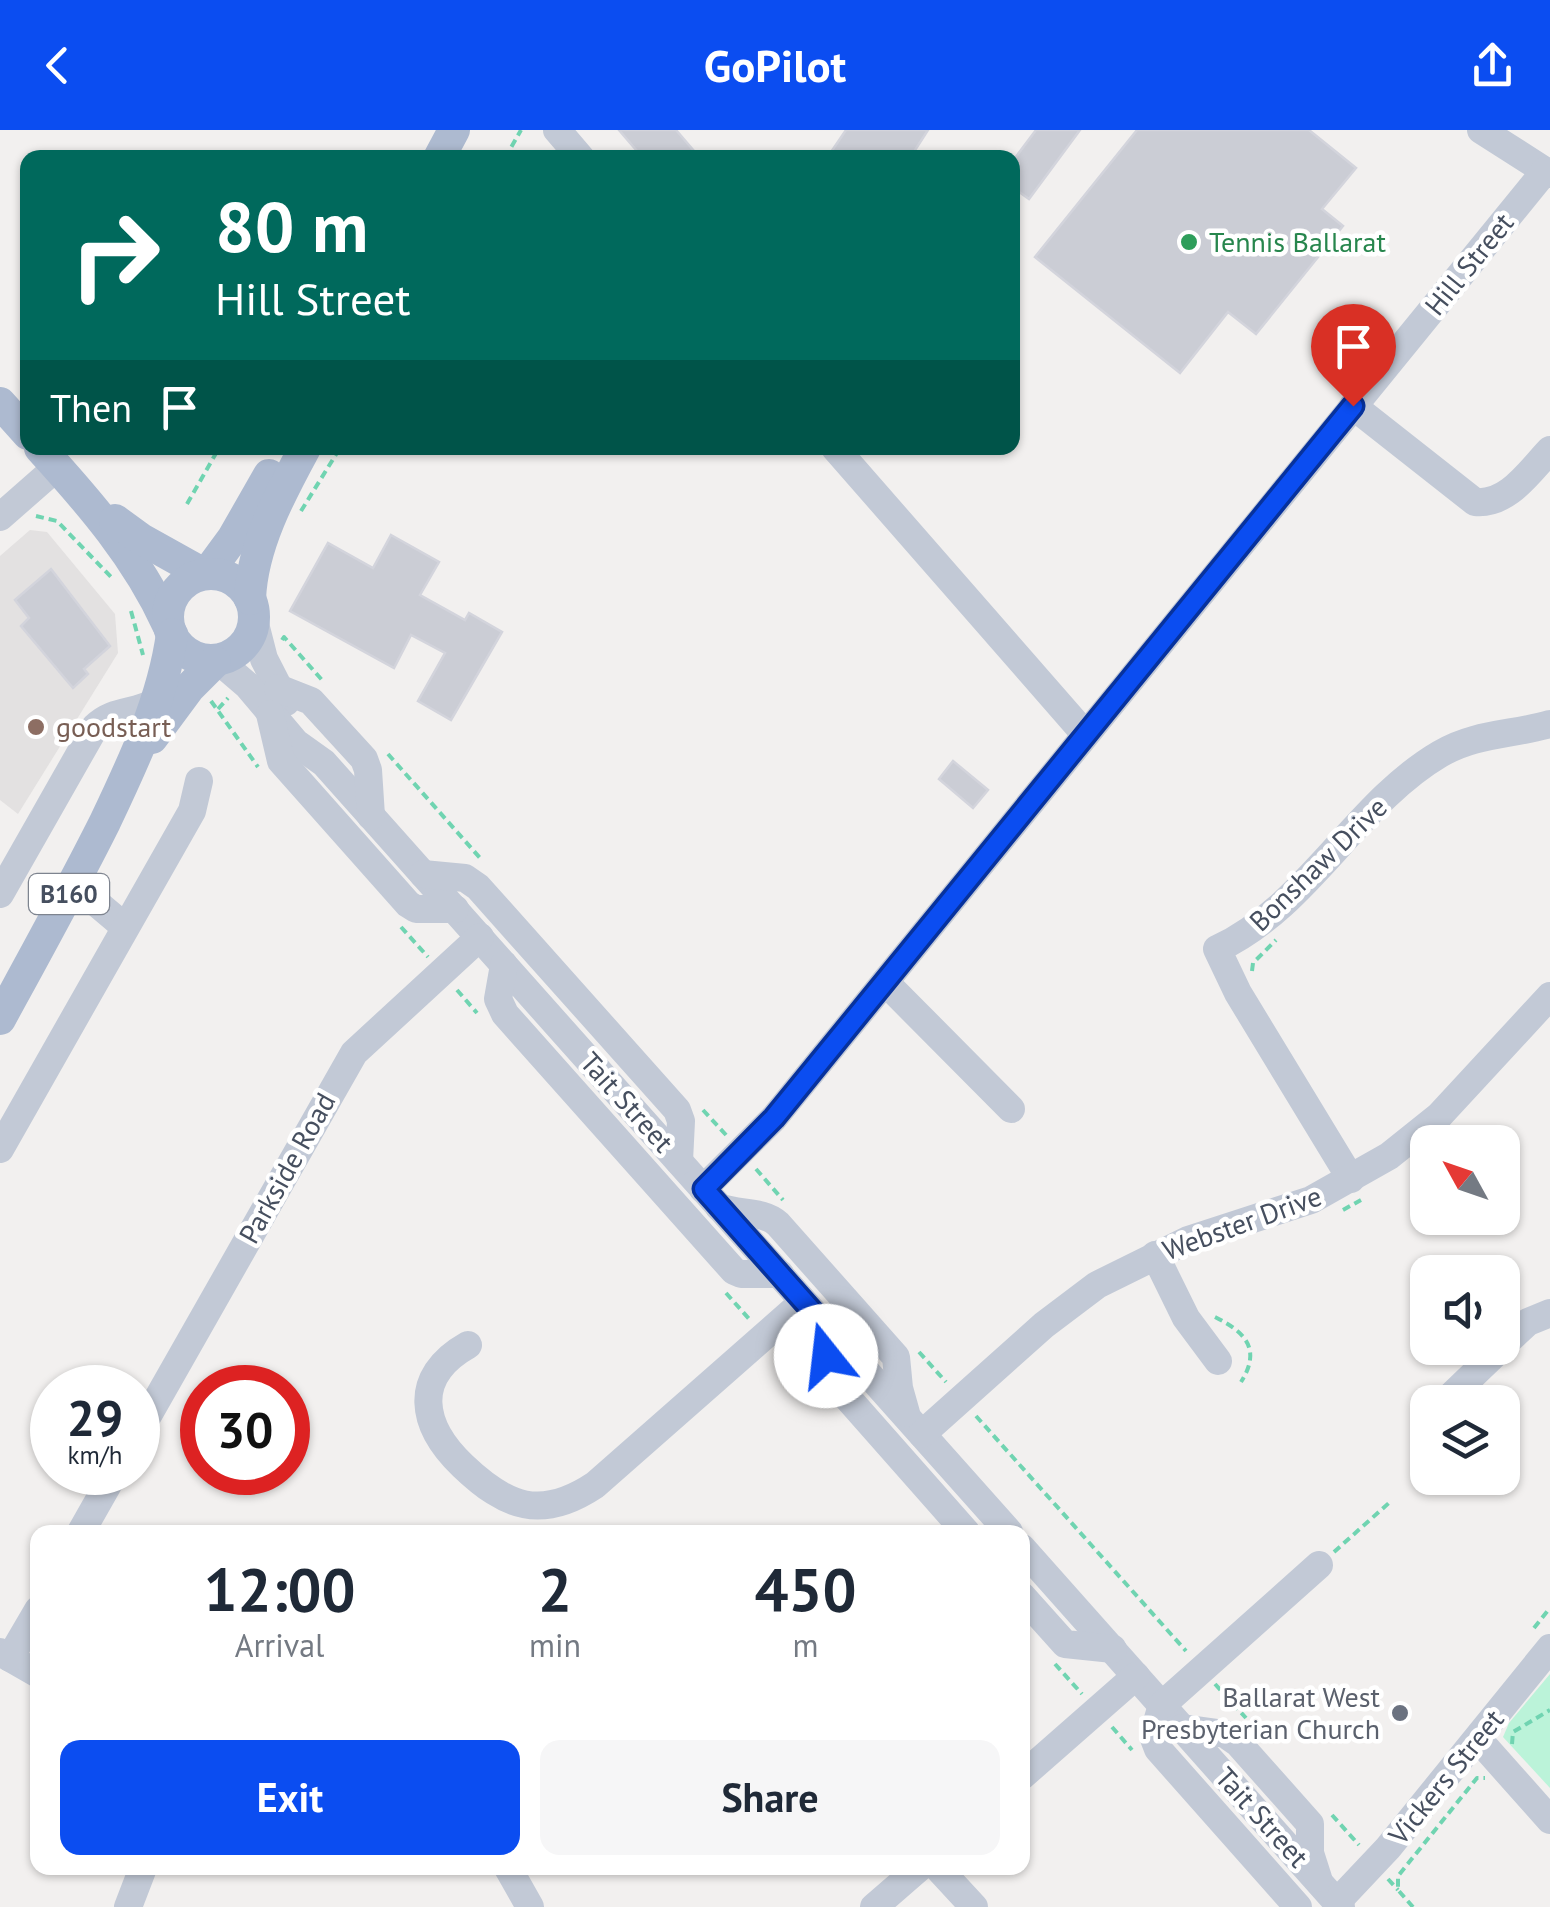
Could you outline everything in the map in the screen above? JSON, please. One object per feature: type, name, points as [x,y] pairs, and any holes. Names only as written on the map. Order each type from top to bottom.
[{"type":"main road","points":[[0,403],[20,425]]},
{"type":"main road","name":"B160","points":[[0,1018],[74,884],[132,766],[155,702],[173,595],[188,579],[205,573],[239,528],[280,455]]},
{"type":"main road","name":"B160","points":[[132,766],[189,688],[217,661],[242,647],[252,632],[252,574],[266,530],[302,455]]},
{"type":"main road","points":[[49,457],[136,563],[170,629],[189,655],[217,661]]},
{"type":"main road","points":[[80,492],[141,539],[205,573],[237,583],[252,610]]},
{"type":"street","points":[[557,130],[574,150]]},
{"type":"street","points":[[1481,130],[1547,172]]},
{"type":"street","name":"Hill Street","points":[[711,1198],[1547,172]]},
{"type":"street","points":[[1353,406],[1474,502],[1502,498],[1550,450]]},
{"type":"street","points":[[841,455],[1086,734]]},
{"type":"street","points":[[10,508],[49,457]]},
{"type":"street","name":"Tait Street","points":[[252,610],[274,700],[302,749],[324,763],[1003,1525]]},
{"type":"street","name":"Tait Street","points":[[217,661],[274,700]]},
{"type":"street","points":[[371,816],[364,759],[311,701],[274,700],[281,761],[408,904],[416,909],[455,909]]},
{"type":"street","points":[[0,894],[95,727],[114,713],[155,702]]},
{"type":"street","name":"Bonshaw Drive","points":[[1351,1179],[1232,983],[1217,948],[1257,926],[1419,767],[1473,739],[1550,724]]},
{"type":"street","points":[[0,1149],[195,806],[199,781]]},
{"type":"street","points":[[423,874],[461,877],[478,886],[677,1110],[681,1124],[679,1161]]},
{"type":"street","points":[[74,884],[126,927]]},
{"type":"street","name":"Parkside Road","points":[[160,1394],[354,1054],[480,937]]},
{"type":"street","points":[[504,965],[498,1001],[518,1028],[734,1270],[744,1274],[780,1274]]},
{"type":"street","points":[[885,982],[1010,1109]]},
{"type":"street","name":"Webster Drive","points":[[915,1427],[961,1399],[1075,1300],[1155,1254],[1203,1234],[1300,1204],[1351,1179],[1426,1128],[1550,996]]},
{"type":"street","points":[[711,1198],[770,1217],[791,1238],[897,1359],[899,1388],[915,1427]]},
{"type":"street","points":[[1155,1254],[1186,1318],[1218,1361]]},
{"type":"street","points":[[468,1345],[447,1359],[434,1379],[428,1398],[432,1424],[443,1445],[521,1518],[595,1485],[803,1302]]},
{"type":"street","points":[[1520,1330],[1538,1315],[1550,1313]]},
{"type":"street","points":[[829,1330],[823,1370],[960,1525]]},
{"type":"street","points":[[1462,1385],[1483,1365]]},
{"type":"street","points":[[86,1525],[103,1495]]},
{"type":"street","points":[[1030,1557],[1182,1728],[1225,1734],[1238,1743],[1310,1824],[1311,1858],[1332,1897]]},
{"type":"street","points":[[1298,1907],[1158,1749],[1154,1736],[1162,1705],[1318,1565]]},
{"type":"street","points":[[1030,1605],[1065,1644],[1113,1649]]},
{"type":"street","points":[[30,1621],[5,1655],[30,1669]]},
{"type":"street","name":"Vickers Street","points":[[1332,1897],[1388,1848],[1478,1739],[1542,1638]]},
{"type":"street","points":[[1030,1770],[1104,1718],[1136,1676]]},
{"type":"street","points":[[1478,1739],[1550,1820]]},
{"type":"street","points":[[128,1907],[140,1875]]},
{"type":"street","points":[[512,1875],[530,1907]]},
{"type":"street","points":[[874,1907],[910,1875]]},
{"type":"street","points":[[944,1875],[974,1907]]},
{"type":"path","points":[[187,504],[215,455]]},
{"type":"path","points":[[293,519],[308,504],[336,455]]},
{"type":"path","points":[[10,508],[56,521],[124,591]]},
{"type":"path","points":[[131,611],[144,662]]},
{"type":"path","points":[[1252,974],[1253,964],[1282,935]]},
{"type":"path","points":[[1208,1313],[1240,1330],[1250,1347],[1250,1367],[1241,1382]]},
{"type":"path","points":[[961,1399],[1202,1669]]},
{"type":"path","points":[[1318,1565],[1390,1502]]},
{"type":"path","points":[[1542,1638],[1550,1608]]},
{"type":"path","points":[[1047,1654],[1104,1718]]},
{"type":"path","points":[[1513,1732],[1550,1710]]},
{"type":"path","points":[[1413,1907],[1398,1890],[1398,1876],[1476,1778],[1488,1778],[1498,1788],[1512,1777]]},
{"type":"shaded area","name":"goodstart","points":[[30,530],[47,532],[115,614],[118,653],[18,814],[0,800],[0,556]]},
{"type":"green space","points":[[1550,1674],[1550,1788],[1503,1737],[1509,1723]]},
{"type":"building","points":[[619,130],[676,130],[693,150],[636,150]]},
{"type":"building","points":[[846,130],[928,130],[915,150],[832,150]]},
{"type":"building","points":[[1036,130],[1080,130],[1029,199],[1020,193],[1020,151]]},
{"type":"building","name":"Tennis Ballarat","points":[[1137,130],[1309,130],[1356,168],[1322,209],[1343,226],[1256,334],[1228,312],[1180,373],[1035,257]]},
{"type":"building","points":[[391,535],[439,562],[420,595],[465,620],[469,613],[502,632],[451,720],[418,701],[445,653],[411,635],[394,668],[290,611],[328,543],[373,568]]},
{"type":"building","points":[[51,569],[110,646],[84,669],[88,674],[73,688],[21,626],[29,618],[15,600]]},
{"type":"building","points":[[953,761],[988,790],[973,808],[939,779]]},
{"type":"place","name":"Tennis Ballarat","points":[[1189,242]]},
{"type":"place","name":"goodstart","points":[[36,727]]},
{"type":"place","name":"Ballarat West Presbyterian Church","points":[[1400,1713]]},
{"type":"route","points":[[826,1356],[829,1330],[704,1189],[774,1118],[1353,406]]}]
